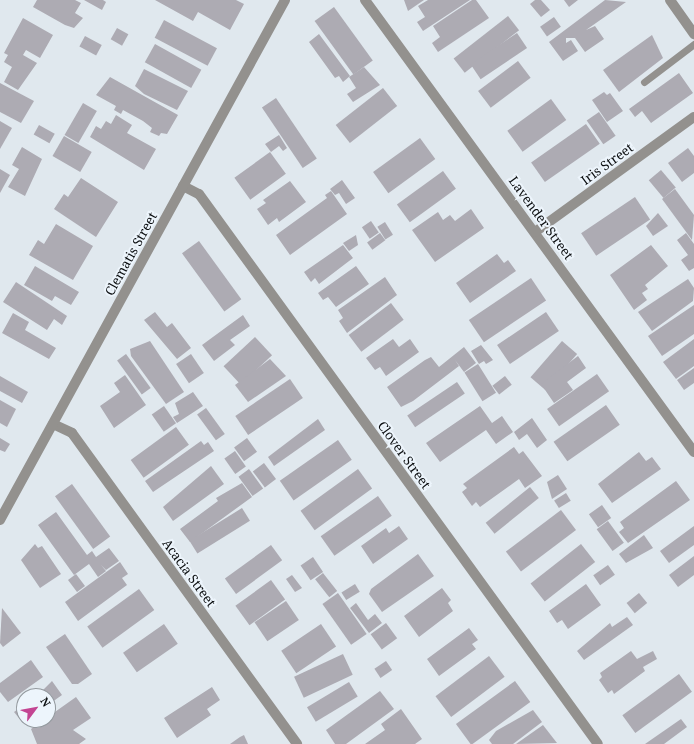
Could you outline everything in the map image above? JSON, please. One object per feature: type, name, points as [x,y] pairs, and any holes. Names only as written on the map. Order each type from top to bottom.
[{"type":"street","name":"Clematis Street","points":[[0,520],[284,0]]},
{"type":"street","name":"Lavender Street","points":[[365,0],[694,452]]},
{"type":"street","points":[[670,0],[694,34]]},
{"type":"street","name":"Iris Street","points":[[535,232],[694,117]]},
{"type":"street","name":"Clover Street","points":[[183,186],[198,194],[598,744]]},
{"type":"street","name":"Acacia Street","points":[[53,424],[72,433],[297,744]]},
{"type":"lane","points":[[644,82],[694,44]]},
{"type":"building","points":[[37,0],[75,0],[81,3],[75,13],[83,18],[74,28],[65,25],[33,7]]},
{"type":"building","points":[[84,0],[103,0],[106,2],[102,10]]},
{"type":"building","points":[[155,0],[236,0],[244,4],[230,30],[198,12],[193,21]]},
{"type":"building","points":[[404,0],[424,0],[408,11]]},
{"type":"building","points":[[428,0],[470,0],[423,31],[417,22],[425,17],[418,6]]},
{"type":"building","points":[[472,0],[476,0],[489,18],[438,52],[432,43],[440,37],[433,26]]},
{"type":"building","points":[[535,0],[541,0],[550,10],[541,17],[530,4]]},
{"type":"building","points":[[564,0],[578,0],[569,7]]},
{"type":"building","points":[[605,0],[626,2],[586,30],[595,26],[604,39],[585,52],[575,38],[566,38],[566,43],[571,40],[578,51],[563,61],[549,42]]},
{"type":"building","points":[[334,7],[373,60],[353,75],[315,21]]},
{"type":"building","points":[[508,16],[519,30],[465,73],[454,58]]},
{"type":"building","points":[[554,17],[561,27],[547,37],[540,27]]},
{"type":"building","points":[[23,18],[53,35],[40,58],[26,50],[23,55],[37,63],[18,90],[4,82],[12,67],[4,62],[8,55],[4,53]]},
{"type":"building","points":[[164,20],[217,48],[208,66],[155,38]]},
{"type":"building","points":[[117,28],[128,34],[122,46],[111,39]]},
{"type":"building","points":[[517,33],[527,48],[481,79],[471,64]]},
{"type":"building","points":[[319,34],[350,76],[343,82],[339,76],[335,78],[309,42]]},
{"type":"building","points":[[652,35],[663,58],[619,92],[603,70]]},
{"type":"building","points":[[85,36],[102,45],[96,56],[79,47]]},
{"type":"building","points":[[155,44],[201,70],[191,88],[145,62]]},
{"type":"building","points":[[518,61],[531,78],[491,108],[478,91]]},
{"type":"building","points":[[364,67],[380,85],[353,102],[347,94],[356,88],[349,77]]},
{"type":"building","points":[[144,69],[188,91],[177,110],[144,94],[135,86]]},
{"type":"building","points":[[679,73],[693,93],[651,123],[642,111],[635,117],[629,109]]},
{"type":"building","points":[[110,77],[178,115],[167,134],[161,133],[159,136],[150,132],[152,128],[143,121],[123,110],[121,114],[114,110],[116,106],[96,95]]},
{"type":"building","points":[[0,83],[34,101],[21,123],[0,112]]},
{"type":"building","points":[[383,88],[397,106],[350,143],[336,125]]},
{"type":"building","points":[[604,92],[607,95],[610,93],[623,111],[607,122],[592,100]]},
{"type":"building","points":[[276,98],[317,159],[303,168],[262,108]]},
{"type":"building","points":[[551,99],[566,120],[523,152],[507,131]]},
{"type":"building","points":[[83,103],[97,111],[78,143],[64,135]]},
{"type":"building","points":[[599,112],[616,136],[603,144],[587,121]]},
{"type":"building","points":[[116,115],[132,125],[127,133],[156,149],[144,170],[90,137],[96,126],[101,129],[106,121],[111,124]]},
{"type":"building","points":[[0,121],[12,128],[0,149]]},
{"type":"building","points":[[586,124],[600,144],[545,182],[531,162]]},
{"type":"building","points":[[39,125],[55,134],[49,143],[34,135]]},
{"type":"building","points":[[279,135],[287,148],[283,151],[279,146],[271,152],[265,144]]},
{"type":"building","points":[[64,136],[92,152],[80,172],[53,156]]},
{"type":"building","points":[[420,138],[435,159],[388,193],[373,172]]},
{"type":"building","points":[[22,147],[42,159],[25,196],[8,187],[19,169],[12,165]]},
{"type":"building","points":[[688,148],[694,156],[694,173],[682,182],[668,163]]},
{"type":"building","points":[[270,152],[286,174],[250,200],[234,178]]},
{"type":"building","points":[[0,169],[10,175],[0,193]]},
{"type":"building","points":[[661,170],[676,188],[664,198],[649,180]]},
{"type":"building","points":[[443,171],[456,189],[410,222],[397,205]]},
{"type":"building","points":[[81,178],[118,202],[96,237],[54,209],[64,194],[68,197]]},
{"type":"building","points":[[342,180],[355,198],[346,204],[339,193],[335,195],[330,189]]},
{"type":"building","points":[[290,181],[306,202],[279,222],[277,218],[268,225],[257,209],[266,203],[263,200]]},
{"type":"building","points":[[675,189],[694,215],[692,240],[662,199]]},
{"type":"building","points":[[331,191],[347,214],[290,255],[276,235],[327,198],[325,195]]},
{"type":"building","points":[[635,197],[650,219],[596,256],[581,233]]},
{"type":"building","points":[[471,209],[484,228],[435,262],[412,230],[438,212],[443,220],[450,215],[455,221]]},
{"type":"building","points":[[658,213],[668,226],[653,236],[646,226]]},
{"type":"building","points":[[371,221],[379,233],[370,239],[362,227]]},
{"type":"building","points":[[385,222],[393,235],[385,239],[377,227]]},
{"type":"building","points":[[56,224],[93,246],[73,280],[29,255],[38,240],[44,244]]},
{"type":"building","points":[[380,233],[385,240],[372,250],[367,242]]},
{"type":"building","points":[[686,233],[694,244],[694,268],[689,271],[681,260],[688,255],[677,240]]},
{"type":"building","points":[[356,235],[358,245],[349,251],[343,243]]},
{"type":"building","points":[[199,241],[241,299],[224,312],[182,253]]},
{"type":"building","points":[[343,245],[353,258],[319,284],[315,278],[311,282],[304,272]]},
{"type":"building","points":[[651,245],[668,266],[645,285],[648,289],[642,293],[647,300],[634,310],[610,275]]},
{"type":"building","points":[[497,254],[504,263],[508,260],[516,271],[470,303],[456,283]]},
{"type":"building","points":[[35,266],[79,292],[71,305],[55,296],[52,301],[24,285]]},
{"type":"building","points":[[356,266],[369,284],[336,307],[328,297],[323,300],[318,293]]},
{"type":"building","points":[[385,277],[397,295],[347,333],[339,321],[343,318],[338,310]]},
{"type":"building","points":[[531,278],[546,300],[484,342],[469,320]]},
{"type":"building","points":[[688,279],[694,288],[693,301],[652,331],[638,312]]},
{"type":"building","points":[[16,282],[67,316],[62,325],[54,319],[47,330],[3,302]]},
{"type":"building","points":[[391,303],[404,320],[361,352],[349,335]]},
{"type":"building","points":[[694,305],[694,334],[662,356],[648,336]]},
{"type":"building","points":[[155,312],[167,327],[172,323],[191,348],[177,359],[144,320]]},
{"type":"building","points":[[546,312],[559,331],[510,364],[497,345]]},
{"type":"building","points":[[13,313],[29,322],[25,330],[56,348],[49,359],[2,333]]},
{"type":"building","points":[[243,315],[250,326],[230,340],[235,345],[214,361],[202,345]]},
{"type":"building","points":[[255,337],[272,355],[241,385],[224,366]]},
{"type":"building","points":[[393,339],[399,347],[410,339],[419,352],[386,376],[380,367],[375,370],[366,358]]},
{"type":"building","points":[[694,339],[694,366],[676,379],[663,362]]},
{"type":"building","points":[[150,341],[184,392],[166,404],[131,356],[130,349]]},
{"type":"building","points":[[562,341],[577,354],[546,390],[531,377]]},
{"type":"building","points":[[481,345],[493,360],[486,364],[484,361],[479,364],[471,351]]},
{"type":"building","points":[[464,347],[476,363],[464,372],[455,360],[459,366],[413,401],[401,407],[387,387],[425,360],[431,357],[439,367]]},
{"type":"building","points":[[126,354],[151,388],[142,394],[117,360]]},
{"type":"building","points":[[191,354],[204,373],[189,383],[176,364]]},
{"type":"building","points":[[578,356],[586,368],[567,382],[573,390],[554,403],[541,384]]},
{"type":"building","points":[[270,359],[286,376],[248,402],[235,385]]},
{"type":"building","points":[[478,364],[496,393],[482,401],[464,372]]},
{"type":"building","points":[[694,368],[694,383],[684,390],[677,380]]},
{"type":"building","points":[[597,374],[609,391],[559,426],[547,409]]},
{"type":"building","points":[[125,375],[146,405],[114,428],[100,406],[120,392],[114,383]]},
{"type":"building","points":[[0,376],[28,392],[22,403],[0,391]]},
{"type":"building","points":[[505,376],[512,385],[499,395],[492,386]]},
{"type":"building","points":[[290,379],[303,398],[248,435],[235,416]]},
{"type":"building","points":[[457,382],[465,394],[415,427],[407,416]]},
{"type":"building","points":[[193,392],[203,406],[177,423],[173,417],[179,414],[175,403]]},
{"type":"building","points":[[0,400],[16,409],[7,427],[0,423]]},
{"type":"building","points":[[606,405],[620,425],[567,461],[554,442]]},
{"type":"building","points":[[164,406],[176,423],[164,432],[152,415]]},
{"type":"building","points":[[480,406],[492,423],[502,416],[513,432],[496,444],[486,430],[440,462],[426,443]]},
{"type":"building","points":[[206,408],[225,434],[216,440],[197,414]]},
{"type":"building","points":[[532,418],[547,440],[537,448],[527,434],[519,440],[514,432]]},
{"type":"building","points":[[318,419],[325,430],[274,466],[268,457]]},
{"type":"building","points":[[176,427],[189,445],[144,478],[131,460]]},
{"type":"building","points":[[0,438],[10,444],[5,452],[0,450]]},
{"type":"building","points":[[247,438],[257,452],[244,461],[234,447]]},
{"type":"building","points":[[338,440],[352,460],[294,500],[280,481]]},
{"type":"building","points":[[201,441],[204,445],[208,442],[214,451],[153,492],[145,481]]},
{"type":"building","points":[[514,447],[519,454],[523,451],[542,476],[525,488],[519,479],[480,507],[476,502],[472,506],[462,492],[467,488],[463,484]]},
{"type":"building","points":[[235,451],[246,467],[235,474],[224,458]]},
{"type":"building","points":[[639,452],[646,461],[652,457],[661,469],[612,503],[598,484]]},
{"type":"building","points":[[264,463],[276,479],[265,487],[253,471]]},
{"type":"building","points":[[211,466],[224,484],[173,521],[163,507]]},
{"type":"building","points":[[249,469],[263,488],[253,496],[238,477]]},
{"type":"building","points":[[358,469],[372,488],[315,530],[301,511]]},
{"type":"building","points":[[558,475],[567,489],[552,499],[547,482]]},
{"type":"building","points":[[676,481],[690,500],[628,543],[619,532],[624,528],[620,522]]},
{"type":"building","points":[[242,483],[252,497],[190,542],[180,529],[218,501],[216,498]]},
{"type":"building","points":[[72,484],[110,537],[93,549],[55,496]]},
{"type":"building","points":[[530,487],[539,498],[495,534],[486,523]]},
{"type":"building","points":[[566,493],[571,501],[559,508],[554,500]]},
{"type":"building","points":[[378,496],[392,516],[334,556],[321,536]]},
{"type":"building","points":[[602,505],[611,518],[598,527],[589,514]]},
{"type":"building","points":[[242,508],[250,521],[197,554],[189,541]]},
{"type":"building","points":[[561,510],[576,530],[521,571],[506,552]]},
{"type":"building","points":[[56,512],[87,555],[92,551],[96,557],[109,548],[119,561],[106,570],[101,565],[106,571],[98,577],[89,564],[74,575],[38,525]]},
{"type":"building","points":[[608,521],[624,543],[613,551],[597,529]]},
{"type":"building","points":[[399,526],[408,539],[373,564],[361,546],[386,528],[389,533]]},
{"type":"building","points":[[694,526],[694,545],[669,563],[660,551]]},
{"type":"building","points":[[644,535],[653,548],[626,563],[619,554]]},
{"type":"building","points":[[35,544],[38,548],[42,546],[61,574],[40,588],[21,560]]},
{"type":"building","points":[[581,544],[595,562],[545,602],[531,583]]},
{"type":"building","points":[[271,545],[282,560],[236,594],[225,579]]},
{"type":"building","points":[[418,554],[434,576],[382,612],[369,594],[371,589]]},
{"type":"building","points":[[694,556],[694,575],[678,587],[669,575]]},
{"type":"building","points":[[313,557],[323,572],[311,580],[301,565]]},
{"type":"building","points":[[120,562],[128,574],[122,578],[127,585],[78,621],[65,602]]},
{"type":"building","points":[[608,565],[615,575],[600,585],[593,575]]},
{"type":"building","points":[[323,573],[337,591],[329,597],[315,579]]},
{"type":"building","points":[[76,574],[85,586],[77,592],[68,580]]},
{"type":"building","points":[[292,575],[302,588],[295,592],[286,579]]},
{"type":"building","points":[[271,580],[285,599],[250,625],[235,606]]},
{"type":"building","points":[[355,584],[360,592],[346,600],[341,592]]},
{"type":"building","points":[[586,584],[601,605],[568,629],[562,620],[557,623],[549,611]]},
{"type":"building","points":[[442,588],[451,600],[448,603],[453,611],[419,637],[404,616]]},
{"type":"building","points":[[139,589],[154,610],[103,648],[87,627]]},
{"type":"building","points":[[338,593],[367,634],[351,645],[322,604]]},
{"type":"building","points":[[639,593],[647,603],[635,613],[627,603]]},
{"type":"building","points":[[286,601],[299,620],[267,641],[254,622]]},
{"type":"building","points":[[356,603],[368,620],[375,614],[382,623],[369,633],[350,608]]},
{"type":"building","points":[[2,608],[21,633],[3,647],[0,643]]},
{"type":"building","points":[[627,617],[633,625],[584,660],[577,651],[610,623],[612,627]]},
{"type":"building","points":[[386,623],[397,638],[382,650],[371,634]]},
{"type":"building","points":[[164,624],[178,644],[137,672],[123,653]]},
{"type":"building","points":[[321,624],[336,646],[296,673],[281,651]]},
{"type":"building","points":[[469,628],[478,640],[472,644],[476,649],[439,676],[427,659]]},
{"type":"building","points":[[65,634],[92,674],[78,684],[72,684],[46,647]]},
{"type":"building","points":[[631,651],[637,659],[653,651],[657,659],[643,667],[645,671],[614,694],[612,690],[608,693],[599,680],[602,677],[600,673]]},
{"type":"building","points":[[343,654],[353,675],[304,698],[294,677]]},
{"type":"building","points":[[489,656],[505,677],[451,717],[435,696]]},
{"type":"building","points":[[31,660],[43,677],[28,688],[16,688],[16,696],[8,702],[0,692],[0,683]]},
{"type":"building","points":[[386,661],[392,670],[381,678],[374,669]]},
{"type":"building","points":[[679,674],[692,692],[635,733],[622,715]]},
{"type":"building","points":[[52,681],[62,695],[56,699],[56,688],[45,688]]},
{"type":"building","points":[[515,681],[530,702],[473,744],[471,744],[456,724]]},
{"type":"building","points":[[349,682],[358,697],[316,722],[307,707]]},
{"type":"building","points":[[212,687],[220,700],[207,709],[211,715],[177,738],[164,718]]},
{"type":"building","points":[[380,691],[394,709],[346,744],[335,744],[326,730]]},
{"type":"building","points":[[76,697],[91,718],[73,730],[86,739],[79,744],[37,744],[31,729],[56,728],[56,711]]},
{"type":"building","points":[[401,709],[422,739],[415,744],[365,744],[385,730],[381,724]]},
{"type":"building","points":[[533,710],[542,722],[513,744],[492,744],[489,740],[496,731]]},
{"type":"building","points":[[681,719],[687,727],[664,744],[645,744]]},
{"type":"building","points":[[543,725],[557,743],[516,744]]},
{"type":"building","points":[[244,735],[248,744],[230,744],[240,737]]}]
